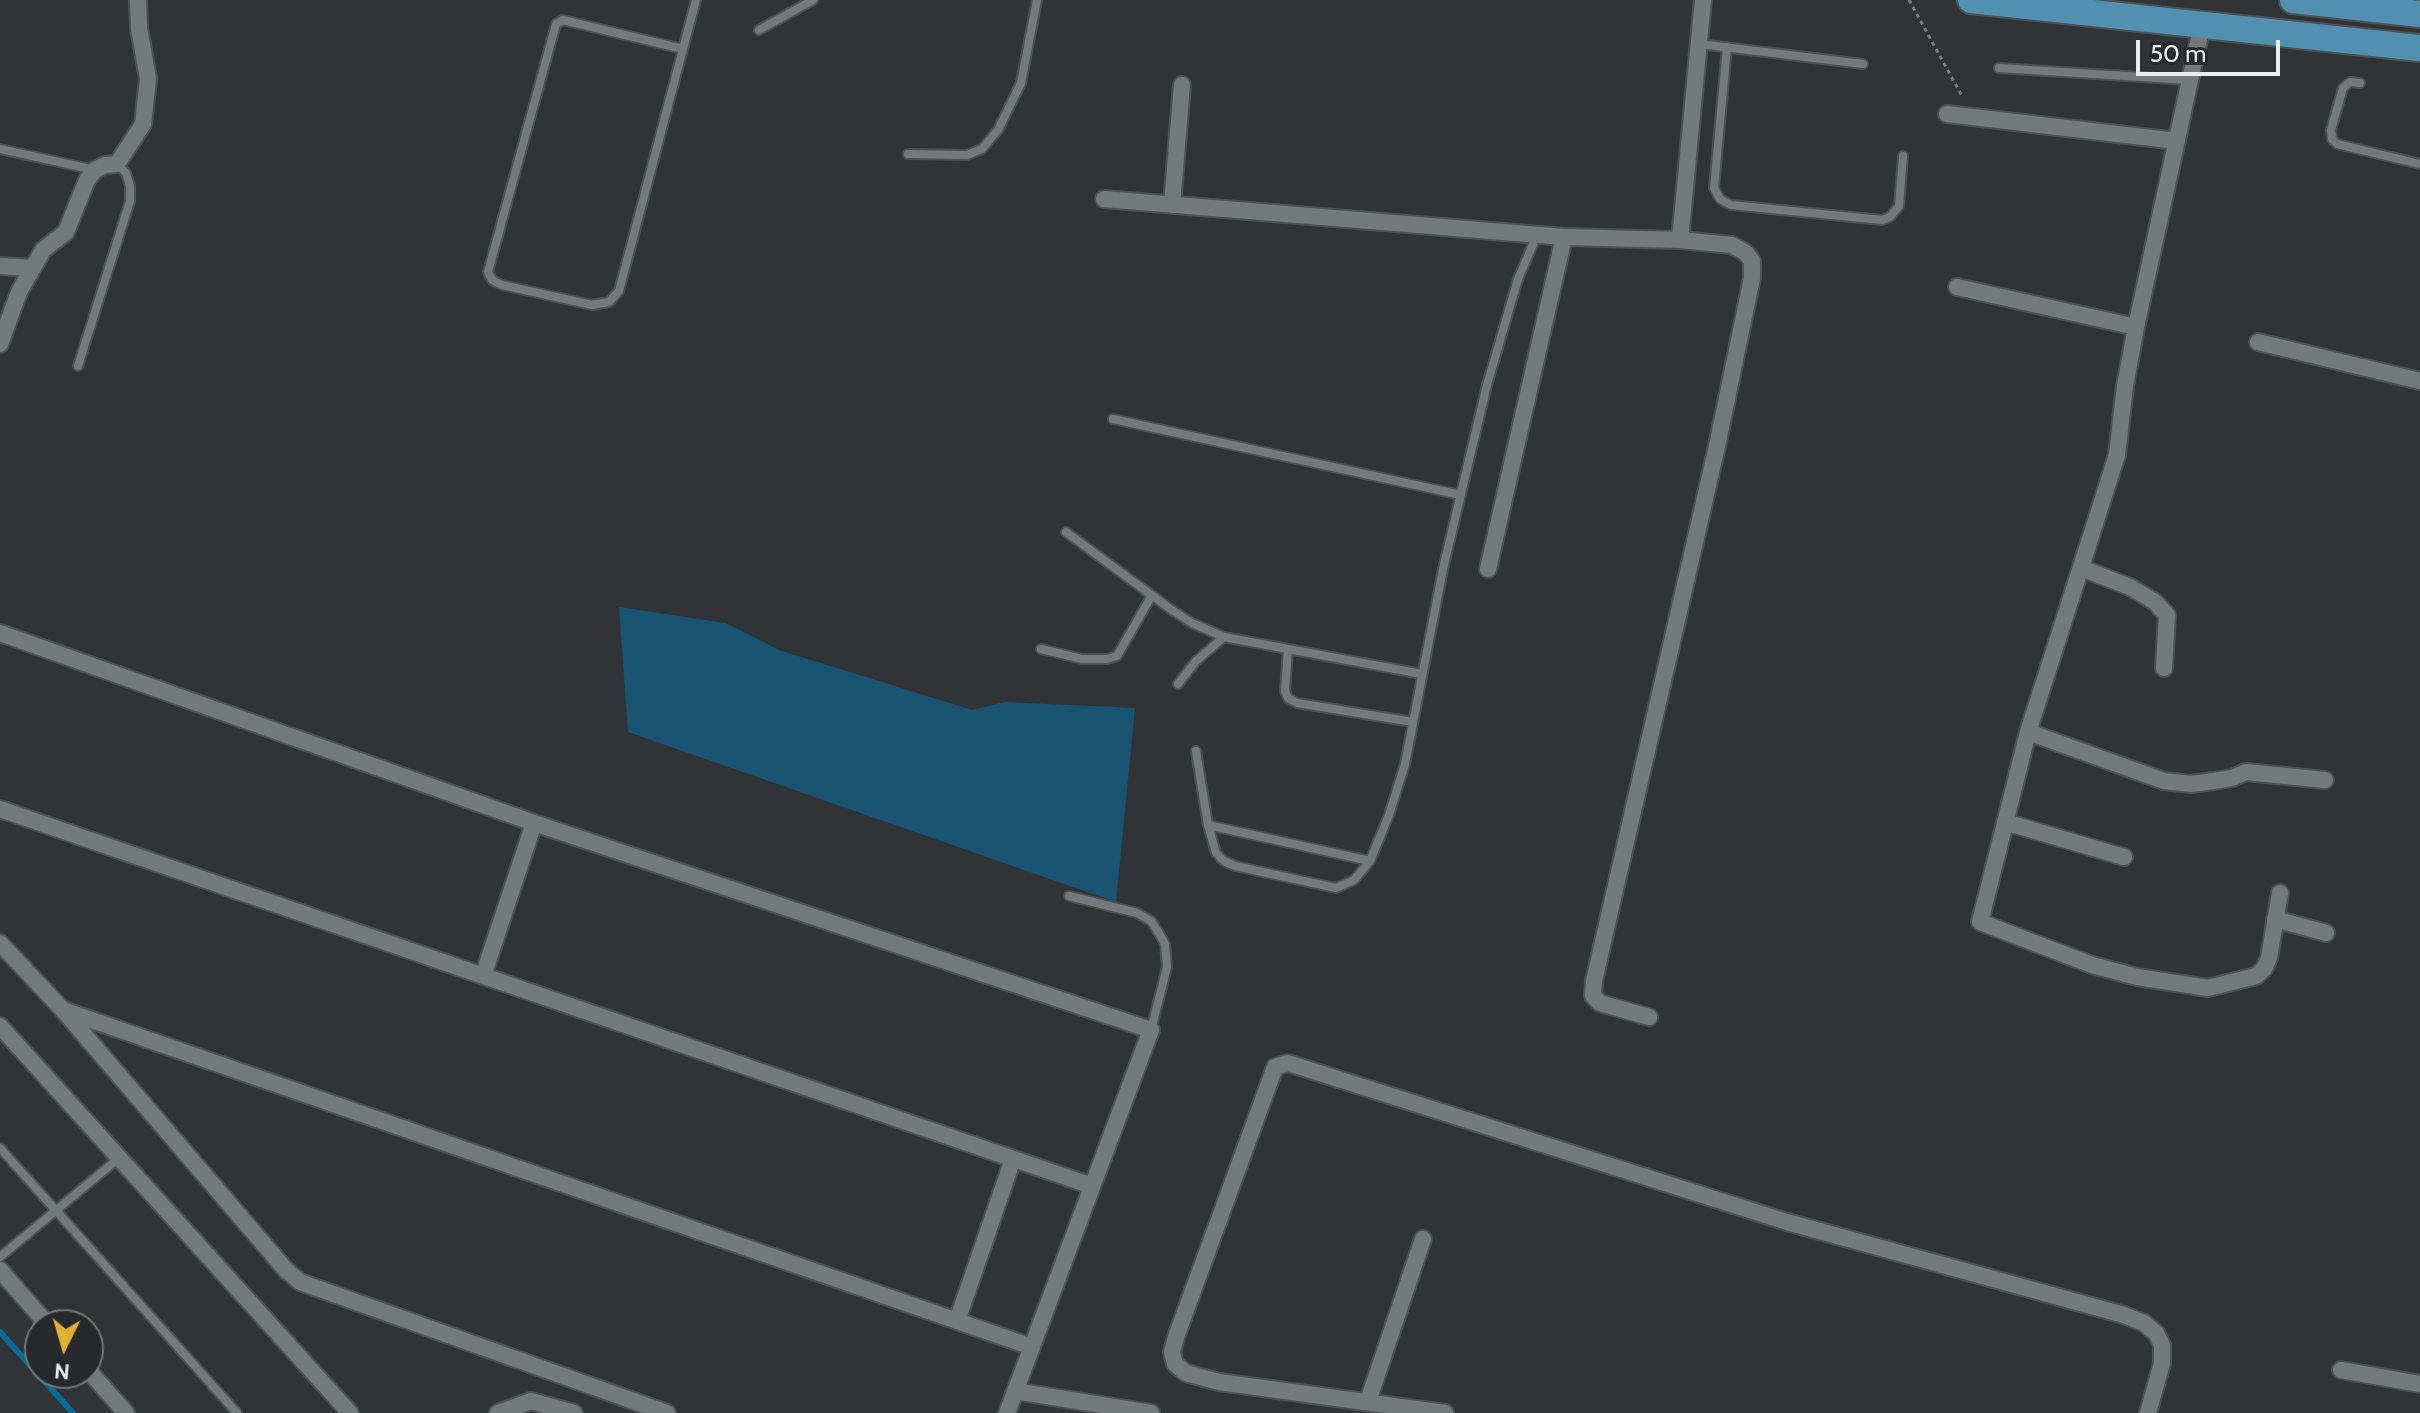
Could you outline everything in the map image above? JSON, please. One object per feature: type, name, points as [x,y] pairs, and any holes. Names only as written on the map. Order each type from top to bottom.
[{"type":"highway","points":[[1971,0],[2420,48]]},
{"type":"highway","points":[[2293,0],[2366,4],[2420,14]]},
{"type":"street","points":[[0,344],[19,292],[43,250],[66,232],[87,180],[95,170],[117,164],[143,124],[148,79],[139,28],[138,0]]},
{"type":"street","points":[[1680,240],[1703,0]]},
{"type":"street","points":[[2202,25],[2136,327],[2117,455],[2028,732],[1980,922],[2092,965],[2137,977],[2208,988],[2256,976],[2264,969],[2269,958],[2280,893]]},
{"type":"street","points":[[1172,205],[1182,85]]},
{"type":"street","points":[[1947,114],[2177,141]]},
{"type":"street","points":[[1104,199],[1564,237],[1680,240],[1732,245],[1746,253],[1752,261],[1752,278],[1710,477],[1594,981],[1593,996],[1600,1003],[1649,1017]]},
{"type":"street","points":[[1488,569],[1564,237]]},
{"type":"street","points":[[0,266],[33,268]]},
{"type":"street","points":[[1957,287],[2136,327]]},
{"type":"street","points":[[2258,342],[2419,378]]},
{"type":"street","points":[[2081,568],[2130,587],[2155,602],[2167,615],[2164,668]]},
{"type":"street","points":[[0,633],[534,823],[1151,1030],[1007,1413]]},
{"type":"street","points":[[2028,732],[2164,781],[2191,784],[2232,778],[2246,772],[2325,780]]},
{"type":"street","points":[[0,809],[1092,1186]]},
{"type":"street","points":[[2005,822],[2124,857]]},
{"type":"street","points":[[483,976],[534,823]]},
{"type":"street","points":[[2275,919],[2326,933]]},
{"type":"street","points":[[0,943],[63,1010],[286,1270],[300,1282],[315,1290],[667,1413]]},
{"type":"street","points":[[63,1010],[1032,1347]]},
{"type":"street","points":[[0,1026],[350,1413]]},
{"type":"street","points":[[1445,1413],[1199,1378],[1175,1364],[1172,1352],[1275,1067],[1288,1063],[1787,1222],[2124,1315],[2144,1323],[2156,1333],[2162,1345],[2162,1363],[2148,1413]]},
{"type":"street","points":[[957,1321],[1013,1159]]},
{"type":"street","points":[[1368,1401],[1423,1239]]},
{"type":"street","points":[[0,1270],[34,1309]]},
{"type":"street","points":[[2341,1370],[2420,1384]]},
{"type":"street","points":[[104,1388],[126,1413]]},
{"type":"street","points":[[1015,1391],[1151,1413]]},
{"type":"street","points":[[498,1413],[531,1401],[574,1413]]},
{"type":"lane","points":[[683,49],[563,20],[556,24],[488,272],[492,280],[502,285],[592,305],[609,302],[619,291],[696,0]]},
{"type":"lane","points":[[759,30],[813,0]]},
{"type":"lane","points":[[908,154],[967,155],[982,149],[998,130],[1021,83],[1037,0]]},
{"type":"lane","points":[[1699,44],[1863,64]]},
{"type":"lane","points":[[1727,47],[1714,188],[1720,199],[1731,205],[1882,220],[1890,217],[1899,206],[1903,156]]},
{"type":"lane","points":[[1999,68],[2190,80]]},
{"type":"lane","points":[[2360,83],[2350,82],[2343,88],[2331,130],[2332,139],[2337,144],[2420,164]]},
{"type":"lane","points":[[0,149],[95,170]]},
{"type":"lane","points":[[78,366],[130,201],[126,173],[117,164]]},
{"type":"lane","points":[[1196,751],[1208,825],[1216,853],[1224,861],[1336,888],[1354,880],[1370,861],[1405,764],[1422,674],[1487,385],[1524,262],[1538,234]]},
{"type":"lane","points":[[1113,419],[1461,495]]},
{"type":"lane","points":[[1066,532],[1192,623],[1224,637],[1422,674]]},
{"type":"lane","points":[[1041,649],[1082,659],[1117,656],[1152,595]]},
{"type":"lane","points":[[1178,684],[1196,661],[1224,637]]},
{"type":"lane","points":[[1288,649],[1285,691],[1288,698],[1297,703],[1413,722]]},
{"type":"lane","points":[[1208,825],[1370,861]]},
{"type":"lane","points":[[1069,896],[1137,913],[1151,921],[1159,933],[1165,944],[1167,967],[1151,1030]]},
{"type":"lane","points":[[0,1148],[237,1413]]},
{"type":"lane","points":[[0,1257],[119,1158]]},
{"type":"path","points":[[1909,0],[1963,99],[1966,116]]},
{"type":"shaded area","points":[[619,607],[726,623],[779,650],[972,710],[1004,702],[1135,708],[1116,902],[628,732]]},
{"type":"waterway","points":[[0,1332],[73,1413]]}]
